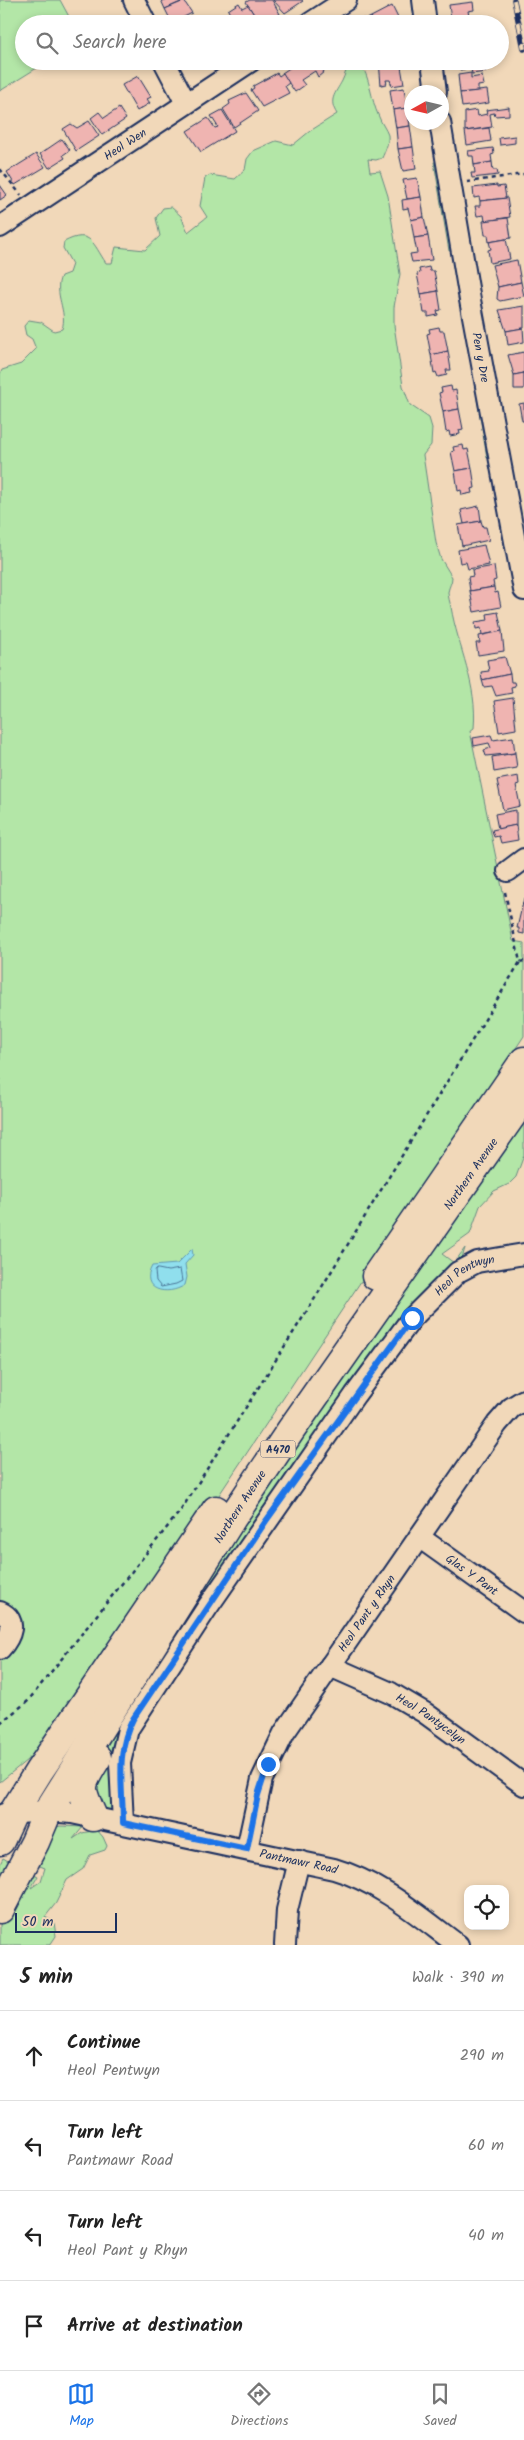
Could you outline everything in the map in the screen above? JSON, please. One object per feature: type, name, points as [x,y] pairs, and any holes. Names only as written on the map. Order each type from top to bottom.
[{"type":"highway","name":"Northern Avenue","points":[[0,1841],[6,1813],[104,1674],[524,1061]]},
{"type":"highway","name":"Northern Avenue","points":[[0,1909],[35,1842],[48,1811],[232,1518],[291,1430],[524,1098]]},
{"type":"highway","points":[[94,1817],[82,1792],[83,1780],[104,1746],[132,1677]]},
{"type":"street","points":[[134,0],[142,15]]},
{"type":"street","points":[[323,15],[346,0]]},
{"type":"street","points":[[423,0],[425,15]]},
{"type":"street","points":[[169,70],[186,103]]},
{"type":"street","name":"Heol Wen","points":[[0,227],[237,70]]},
{"type":"street","points":[[433,70],[435,85]]},
{"type":"street","name":"Pen y Dre","points":[[441,130],[462,255],[524,590]]},
{"type":"street","name":"Heol Pentwyn","points":[[123,1823],[120,1763],[128,1729],[207,1608],[355,1395],[412,1318],[458,1272],[478,1262],[524,1254]]},
{"type":"street","name":"Heol Pant y Rhyn","points":[[247,1849],[258,1795],[268,1764],[296,1714],[504,1415],[524,1400]]},
{"type":"street","name":"Glas Y Pant","points":[[420,1537],[524,1612]]},
{"type":"street","points":[[0,1612],[6,1614],[11,1623],[8,1639],[0,1649]]},
{"type":"street","name":"Heol Pantycelyn","points":[[330,1666],[391,1693],[417,1708],[524,1785]]},
{"type":"street","name":"Pantmawr Road","points":[[6,1813],[48,1811],[94,1817],[345,1872],[370,1883],[458,1945]]},
{"type":"street","points":[[285,1945],[286,1910],[298,1861]]},
{"type":"path","points":[[0,169],[26,200]]},
{"type":"path","points":[[463,182],[524,174]]},
{"type":"path","points":[[0,1723],[27,1702],[181,1510],[317,1295],[520,962],[504,892]]},
{"type":"path","points":[[520,962],[524,961]]},
{"type":"green space","points":[[0,0],[60,0],[68,15],[15,15],[15,70],[34,70],[0,91]]},
{"type":"green space","points":[[346,70],[364,70],[376,110],[388,135],[382,158],[376,160],[368,159],[370,172],[380,171],[388,196],[400,274],[394,307],[394,325],[403,386],[410,405],[429,418],[432,428],[431,445],[423,455],[436,543],[441,559],[452,577],[448,595],[473,697],[474,728],[470,731],[513,941],[524,943],[524,1036],[209,1510],[72,1709],[27,1760],[0,1782],[0,374],[2,370],[21,364],[36,349],[32,339],[26,335],[24,326],[29,320],[41,322],[54,331],[62,329],[63,316],[59,296],[59,283],[61,276],[69,273],[72,264],[63,248],[64,242],[73,238],[86,237],[94,244],[106,263],[112,263],[116,247],[145,250],[160,236],[156,218],[163,208],[171,207],[181,216],[188,232],[207,217],[200,206],[205,178],[210,175],[235,179],[245,170],[247,159],[253,151],[276,141],[293,145],[310,131],[337,114],[333,101]]},
{"type":"green space","points":[[434,162],[437,162],[454,250],[449,251]]},
{"type":"green space","points":[[481,398],[489,457],[487,458],[477,399]]},
{"type":"green space","points":[[524,1107],[524,1155],[516,1177],[509,1184],[494,1191],[480,1206],[470,1234],[442,1254],[454,1263],[465,1248],[461,1262],[355,1406],[355,1413],[344,1428],[167,1654],[166,1648],[134,1700],[117,1731],[113,1744],[111,1753],[115,1796],[112,1813],[106,1813],[95,1803],[93,1767],[105,1750],[172,1629]]},
{"type":"green space","points":[[60,1826],[83,1827],[73,1839],[82,1833],[97,1830],[107,1846],[105,1850],[90,1855],[83,1869],[67,1880],[56,1903],[45,1917],[54,1922],[56,1936],[50,1945],[0,1945],[0,1925],[28,1871],[38,1876],[31,1888],[41,1881],[45,1868],[32,1863],[54,1828]]},
{"type":"green space","points":[[3,1858],[15,1865],[0,1894],[0,1864]]},
{"type":"water","points":[[192,1249],[193,1255],[185,1264],[187,1277],[185,1285],[178,1289],[163,1291],[152,1286],[149,1281],[149,1274],[152,1266],[177,1264]]},
{"type":"building","points":[[161,0],[185,0],[165,9]]},
{"type":"building","points":[[250,0],[272,0],[280,14],[254,15],[246,2]]},
{"type":"building","points":[[273,0],[302,0],[303,1],[285,13]]},
{"type":"building","points":[[184,1],[192,13],[188,15],[168,15],[165,9]]},
{"type":"building","points":[[473,2],[474,10],[468,11],[469,15],[450,15],[449,5]]},
{"type":"building","points":[[239,3],[242,8],[248,5],[254,15],[230,15],[228,10]]},
{"type":"building","points":[[392,6],[396,15],[375,15]]},
{"type":"building","points":[[286,70],[323,70],[324,72],[318,77],[315,71],[301,80],[305,85],[295,92],[282,73]]},
{"type":"building","points":[[380,70],[402,70],[404,84],[392,86],[390,80],[386,80],[387,84],[381,85]]},
{"type":"building","points":[[471,70],[486,70],[486,72],[472,74]]},
{"type":"building","points":[[277,73],[279,76],[283,73],[289,83],[285,86],[289,93],[262,107],[251,90],[254,88],[253,86]]},
{"type":"building","points":[[471,73],[471,78],[482,76],[484,85],[478,86],[478,91],[460,93],[458,75]]},
{"type":"building","points":[[138,76],[151,97],[147,99],[150,103],[137,111],[122,85]]},
{"type":"building","points":[[404,88],[404,108],[393,110],[390,90]]},
{"type":"building","points":[[487,90],[489,103],[462,107],[460,93]]},
{"type":"building","points":[[246,93],[258,111],[234,127],[223,109],[230,104],[229,101]]},
{"type":"building","points":[[509,107],[509,115],[495,116],[494,113],[490,114],[492,127],[465,131],[465,112],[477,110],[478,116],[487,114],[486,110]]},
{"type":"building","points":[[119,108],[126,119],[102,135],[91,118],[99,112],[104,118]]},
{"type":"building","points":[[404,108],[404,127],[396,128],[393,110]]},
{"type":"building","points":[[222,110],[235,131],[201,152],[187,131],[208,118],[215,128],[218,127],[211,116]]},
{"type":"building","points":[[89,121],[99,136],[76,151],[63,129],[71,124],[77,128]]},
{"type":"building","points":[[404,127],[404,130],[411,130],[413,147],[398,149],[396,128]]},
{"type":"building","points":[[489,128],[491,141],[467,145],[465,131]]},
{"type":"building","points":[[515,136],[515,143],[500,145],[499,138]]},
{"type":"building","points":[[62,139],[70,150],[63,155],[65,158],[49,168],[40,154]]},
{"type":"building","points":[[413,147],[416,169],[403,171],[398,149]]},
{"type":"building","points":[[493,148],[492,162],[474,165],[473,156],[469,156],[468,151]]},
{"type":"building","points":[[36,154],[45,167],[15,185],[7,172]]},
{"type":"building","points":[[492,162],[493,170],[497,170],[498,175],[472,178],[471,173],[475,173],[474,165]]},
{"type":"building","points":[[417,178],[421,197],[407,199],[403,180]]},
{"type":"building","points":[[0,185],[7,195],[0,200]]},
{"type":"building","points":[[497,185],[497,187],[504,186],[506,198],[480,201],[479,197],[474,198],[473,188]]},
{"type":"building","points":[[421,197],[424,217],[411,220],[408,208],[403,209],[402,200]]},
{"type":"building","points":[[507,198],[510,217],[485,221],[484,215],[477,216],[475,206],[480,206],[480,201]]},
{"type":"building","points":[[424,217],[428,236],[414,238],[411,220]]},
{"type":"building","points":[[508,218],[511,238],[489,242],[488,235],[485,235],[483,221]]},
{"type":"building","points":[[428,236],[432,260],[412,262],[410,254],[417,253],[414,238]]},
{"type":"building","points":[[506,239],[510,259],[490,263],[488,250],[491,249],[489,242]]},
{"type":"building","points":[[517,260],[521,282],[498,287],[492,265]]},
{"type":"building","points":[[429,267],[430,271],[434,271],[438,291],[421,294],[417,274],[420,273],[419,269]]},
{"type":"building","points":[[521,282],[524,296],[500,301],[497,299],[498,287]]},
{"type":"building","points":[[438,291],[441,310],[437,311],[438,315],[428,317],[428,313],[424,313],[421,294]]},
{"type":"building","points":[[524,306],[524,328],[506,331],[499,310]]},
{"type":"building","points":[[439,327],[440,331],[444,331],[448,351],[431,355],[427,334],[430,333],[429,329]]},
{"type":"building","points":[[523,328],[524,342],[508,345],[506,331]]},
{"type":"building","points":[[448,351],[451,370],[446,370],[447,375],[438,377],[436,372],[434,373],[431,355]]},
{"type":"building","points":[[524,352],[524,373],[514,375],[508,355]]},
{"type":"building","points":[[524,373],[524,389],[514,389],[514,375]]},
{"type":"building","points":[[451,386],[452,391],[456,390],[459,409],[443,412],[439,393],[442,392],[441,388]]},
{"type":"building","points":[[524,403],[524,421],[522,421],[519,404]]},
{"type":"building","points":[[459,409],[463,429],[459,430],[460,434],[450,436],[449,431],[446,432],[443,412]]},
{"type":"building","points":[[463,445],[464,450],[468,449],[472,468],[455,471],[451,452],[454,451],[453,447]]},
{"type":"building","points":[[472,468],[475,488],[471,489],[472,493],[462,495],[461,490],[458,491],[455,471]]},
{"type":"building","points":[[479,506],[481,521],[464,524],[461,510]]},
{"type":"building","points":[[481,521],[483,527],[486,527],[489,540],[462,546],[458,525]]},
{"type":"building","points":[[484,545],[489,565],[468,569],[466,562],[460,563],[458,550]]},
{"type":"building","points":[[494,566],[496,580],[493,581],[494,587],[470,591],[468,577],[473,576],[472,570]]},
{"type":"building","points":[[494,587],[495,593],[498,592],[501,607],[474,612],[470,591]]},
{"type":"building","points":[[498,612],[502,631],[482,635],[481,628],[476,629],[475,622],[488,620],[487,614]]},
{"type":"building","points":[[502,631],[504,651],[478,655],[476,643],[480,643],[479,636]]},
{"type":"building","points":[[505,657],[510,674],[482,680],[481,672],[489,671],[487,660]]},
{"type":"building","points":[[510,674],[511,682],[514,682],[515,686],[511,687],[512,693],[496,696],[492,686],[484,687],[482,680]]},
{"type":"building","points":[[513,698],[516,729],[499,732],[494,701]]},
{"type":"building","points":[[491,735],[493,740],[513,737],[515,753],[486,756],[484,750],[491,748],[489,743],[474,746],[473,738]]},
{"type":"building","points":[[515,753],[517,768],[494,772],[492,757]]},
{"type":"building","points":[[518,776],[519,784],[516,785],[520,806],[503,810],[497,780]]},
{"type":"building","points":[[516,810],[516,825],[498,829],[495,814]]},
{"type":"building","points":[[516,825],[518,840],[501,843],[499,836],[494,837],[492,830]]},
{"type":"building","points":[[524,898],[524,934],[519,933],[519,928],[517,928]]},
{"type":"railway","points":[[514,0],[524,49]]},
{"type":"route","points":[[268,1764],[258,1795],[247,1849],[123,1823],[120,1763],[124,1740],[133,1719],[266,1521],[412,1318]]}]
